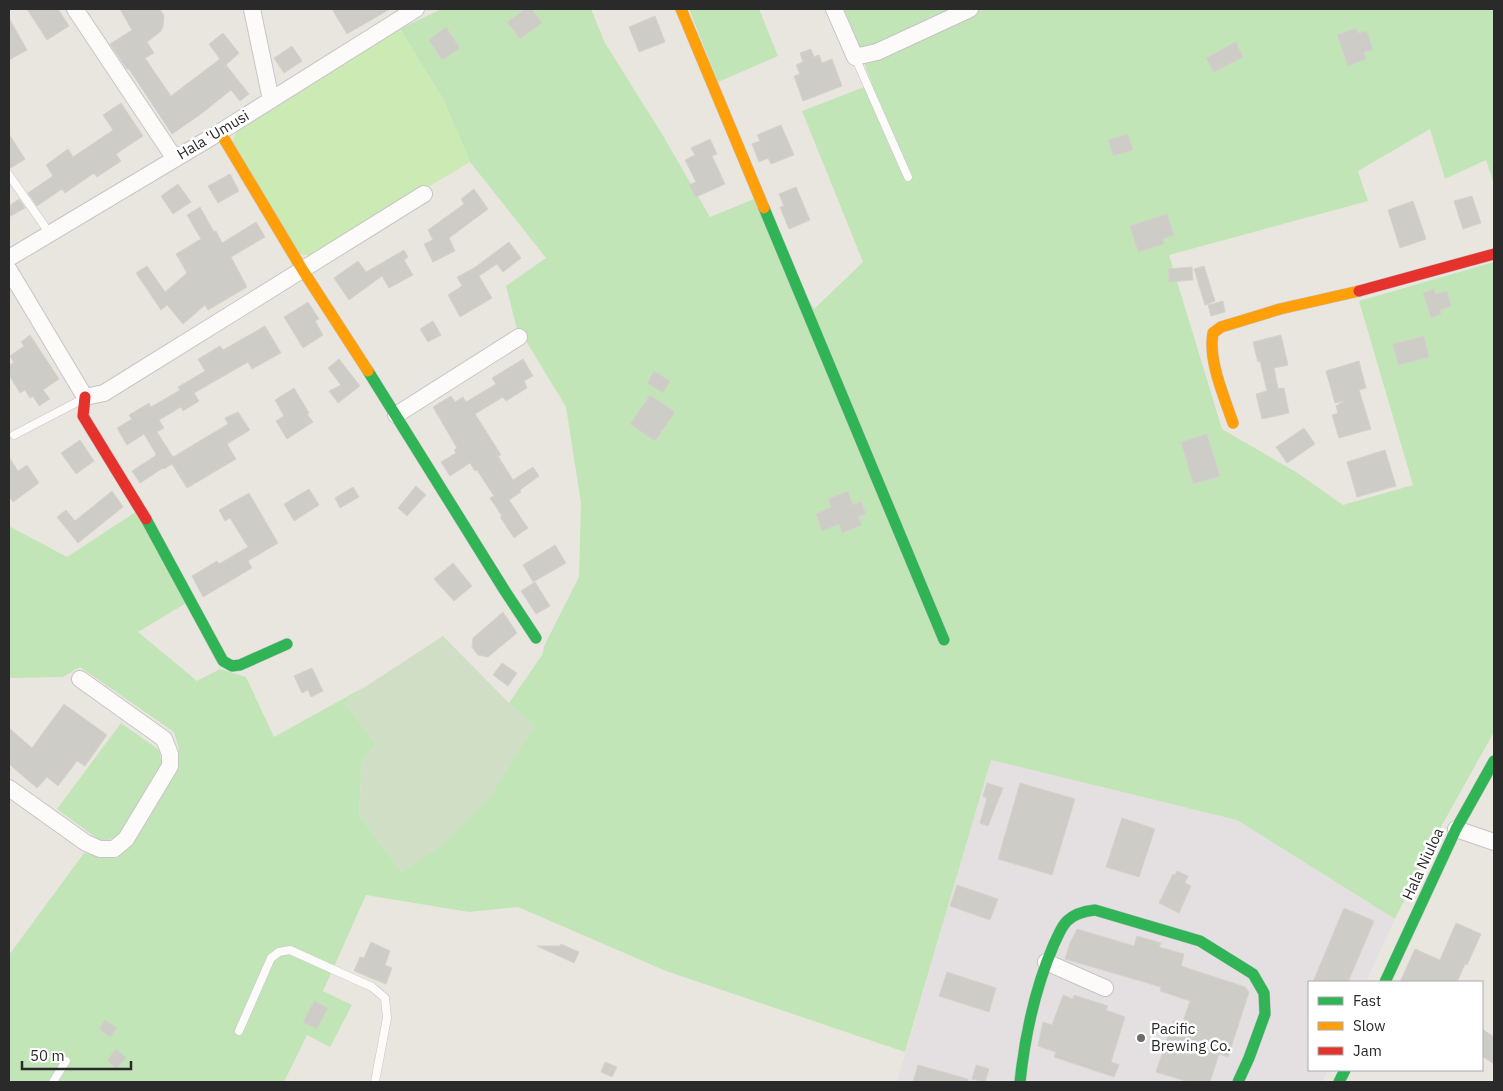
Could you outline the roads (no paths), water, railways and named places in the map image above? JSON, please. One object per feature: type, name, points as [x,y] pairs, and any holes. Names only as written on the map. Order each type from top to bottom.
[{"type":"street","points":[[75,9],[175,159]]},
{"type":"street","points":[[252,9],[271,100]]},
{"type":"street","points":[[681,9],[944,640]]},
{"type":"street","points":[[834,9],[855,58],[877,52],[970,9]]},
{"type":"street","name":"Hala 'Umusi","points":[[9,258],[220,132],[408,11]]},
{"type":"street","points":[[220,132],[302,269],[536,638]]},
{"type":"street","points":[[85,397],[104,393],[424,194]]},
{"type":"street","points":[[1232,423],[1210,344],[1213,332],[1221,327],[1280,309],[1370,288],[1494,254]]},
{"type":"street","points":[[9,270],[85,397],[83,416],[149,524],[223,661],[232,666],[240,665],[287,644]]},
{"type":"street","points":[[396,415],[519,338]]},
{"type":"street","points":[[9,788],[86,842],[100,849],[114,849],[126,839],[170,766],[170,754],[164,739],[80,679]]},
{"type":"street","name":"Hala Niuloa","points":[[1385,981],[1456,829],[1494,761]]},
{"type":"street","points":[[1456,829],[1494,842]]},
{"type":"street","points":[[1020,1082],[1022,1060],[1030,1022],[1046,962],[1065,923],[1078,912],[1096,910],[1200,941],[1253,974],[1264,993],[1265,1014],[1238,1082]]},
{"type":"street","points":[[1046,962],[1105,988]]},
{"type":"lane","points":[[855,58],[908,178]]},
{"type":"lane","points":[[9,175],[50,234]]},
{"type":"lane","points":[[14,435],[85,397]]},
{"type":"lane","points":[[239,1031],[271,958],[279,952],[290,950],[372,987],[385,998],[387,1018],[376,1082]]},
{"type":"lane","points":[[53,1082],[66,1061]]},
{"type":"place","name":"Pacific Brewing Co.","points":[[1141,1038]]}]
